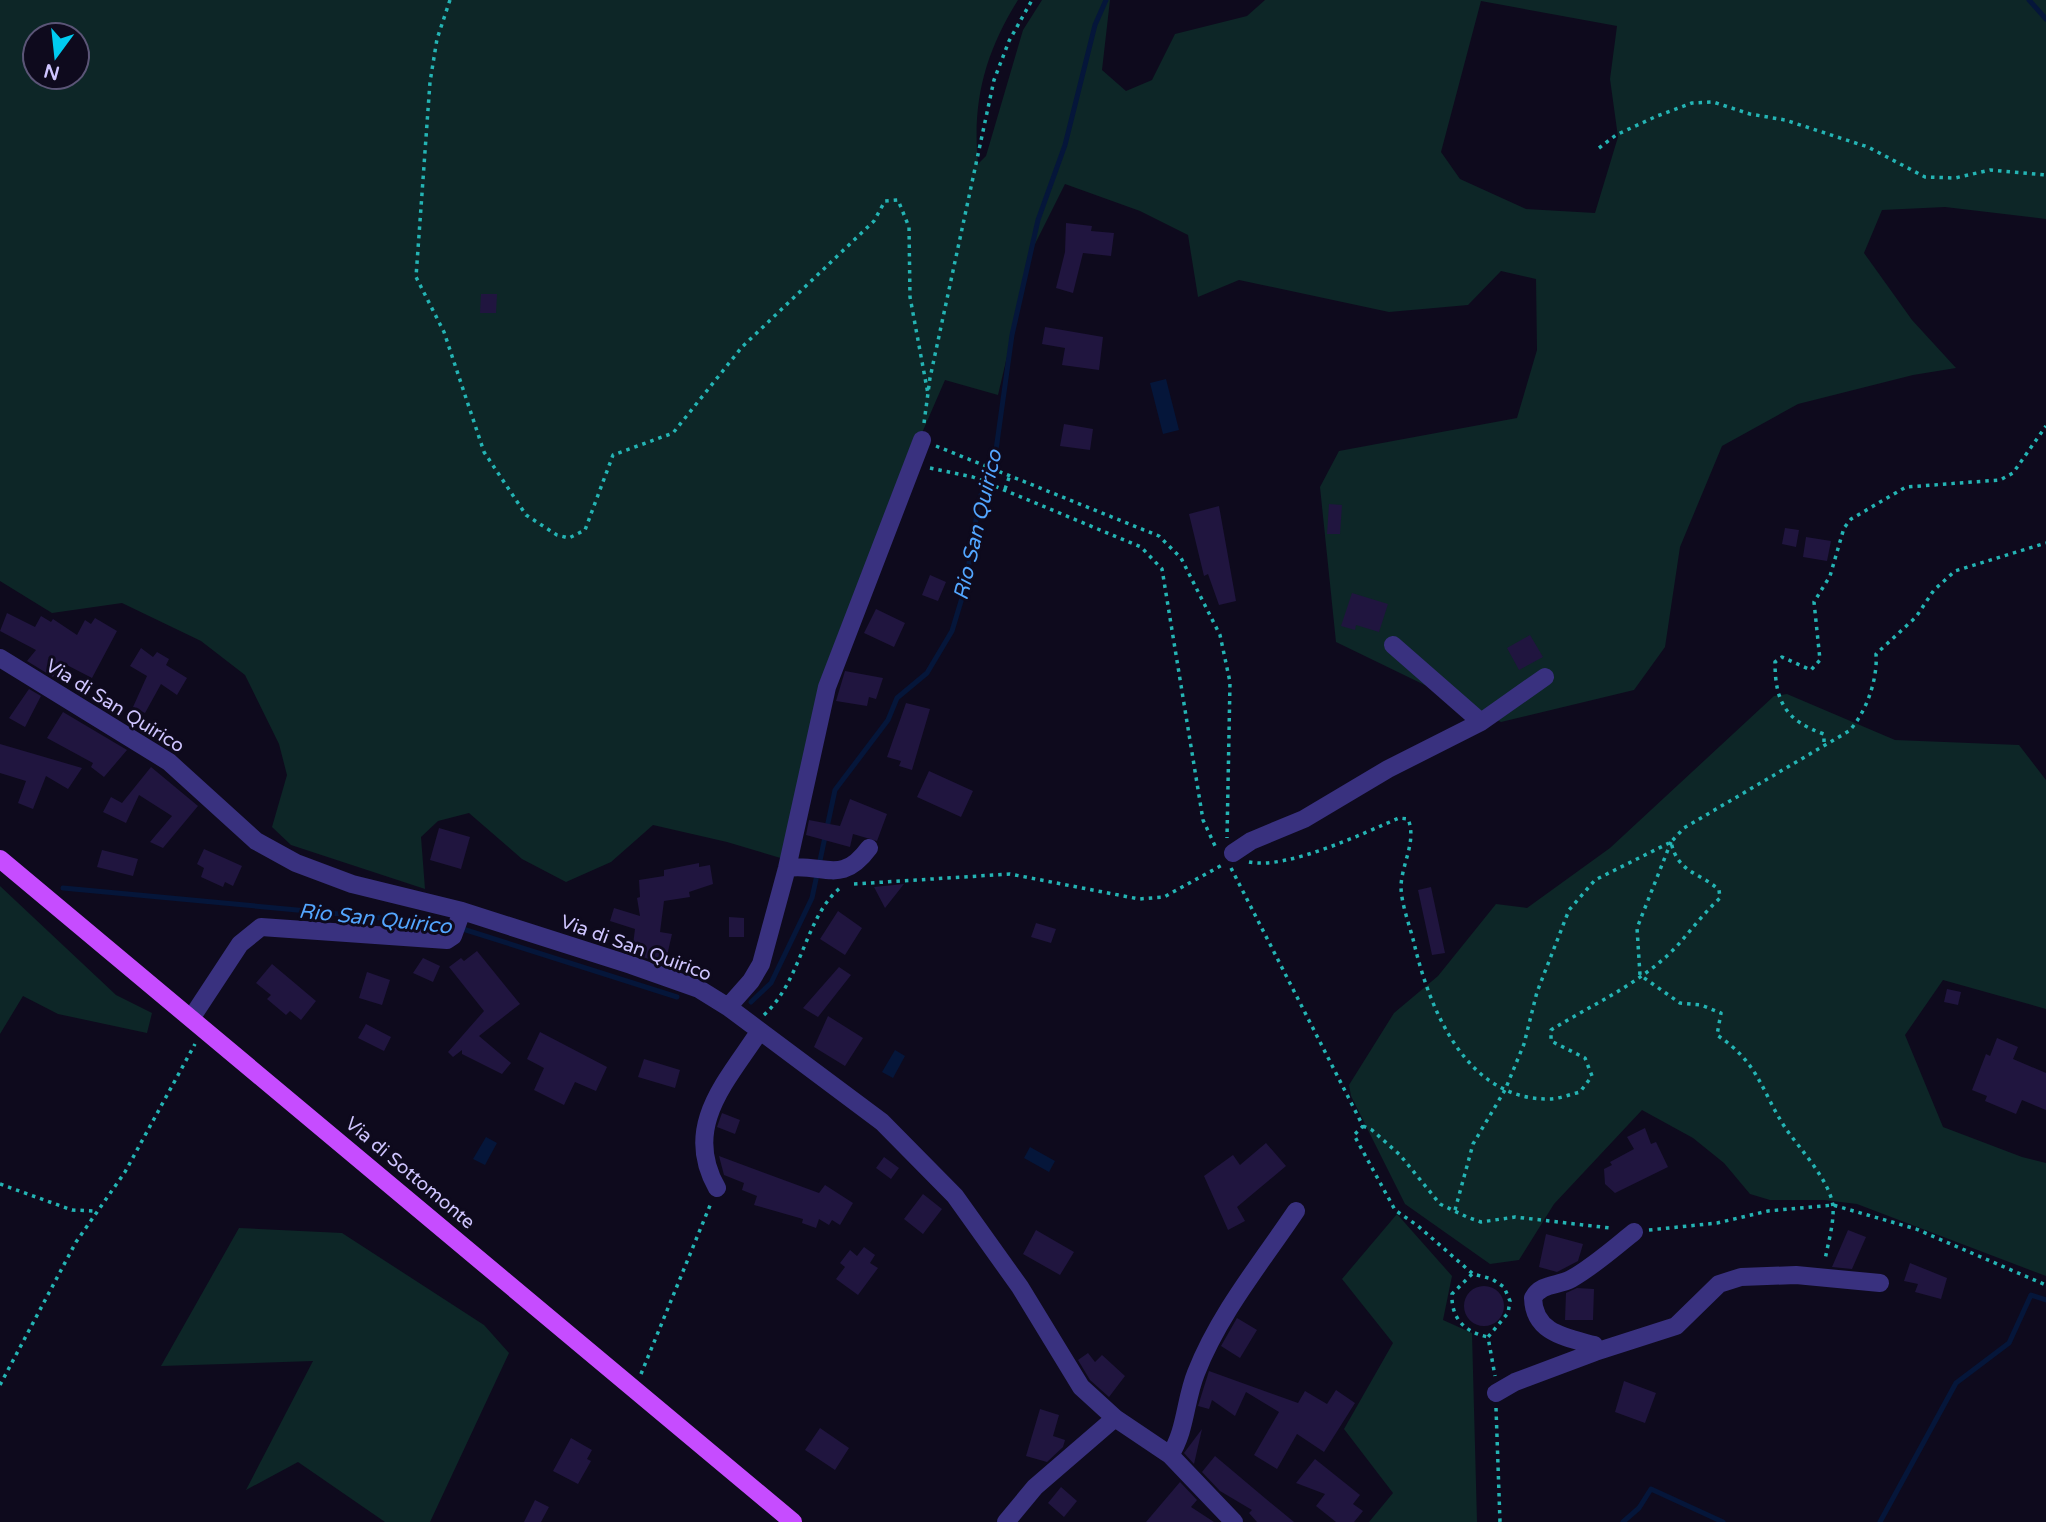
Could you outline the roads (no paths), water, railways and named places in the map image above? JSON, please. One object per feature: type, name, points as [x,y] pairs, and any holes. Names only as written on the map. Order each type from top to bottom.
[{"type":"main road","name":"Via di Sottomonte","points":[[0,859],[635,1387],[793,1522]]},
{"type":"street","points":[[728,1007],[751,981],[761,964],[794,867],[827,687],[922,440]]},
{"type":"street","points":[[1393,645],[1481,722]]},
{"type":"street","name":"Via di San Quirico","points":[[0,658],[169,762],[256,841],[296,863],[352,884],[461,914],[699,989],[728,1007],[882,1122],[955,1196],[1020,1287],[1081,1387],[1115,1418],[1170,1455],[1234,1522]]},
{"type":"street","points":[[1230,848],[1304,819],[1388,769],[1481,722],[1545,677]]},
{"type":"street","points":[[794,867],[838,872],[859,862],[869,849]]},
{"type":"street","points":[[198,1022],[240,944],[261,927],[447,940],[453,936],[461,914]]},
{"type":"street","points":[[717,1188],[703,1155],[705,1130],[713,1100],[755,1029]]},
{"type":"street","points":[[1170,1455],[1177,1444],[1195,1374],[1219,1324],[1296,1211]]},
{"type":"street","points":[[1595,1352],[1594,1345],[1553,1331],[1538,1322],[1533,1298],[1545,1286],[1569,1280],[1588,1268],[1634,1232]]},
{"type":"street","points":[[1496,1387],[1676,1326],[1719,1284],[1741,1277],[1796,1275],[1880,1283]]},
{"type":"street","points":[[1006,1522],[1035,1487],[1115,1418]]},
{"type":"water","points":[[1166,379],[1179,430],[1163,434],[1150,383]]},
{"type":"water","points":[[895,1050],[905,1056],[893,1078],[882,1072]]},
{"type":"water","points":[[486,1137],[497,1143],[485,1165],[473,1159]]},
{"type":"water","points":[[1030,1147],[1055,1161],[1049,1172],[1024,1158]]},
{"type":"waterway","name":"Rio San Quirico","points":[[751,1002],[771,983],[812,898],[835,790],[888,720],[897,698],[927,673],[952,631],[965,588],[979,501],[996,450],[1012,335],[1038,220],[1065,145],[1095,25],[1106,0]]},
{"type":"waterway","points":[[2029,0],[2046,19]]},
{"type":"waterway","name":"Rio San Quirico","points":[[63,888],[447,924],[677,997]]},
{"type":"waterway","points":[[1880,1522],[1956,1383],[2009,1343],[2031,1295],[2046,1300]]},
{"type":"waterway","points":[[1623,1522],[1639,1508],[1651,1489],[1723,1522]]}]
